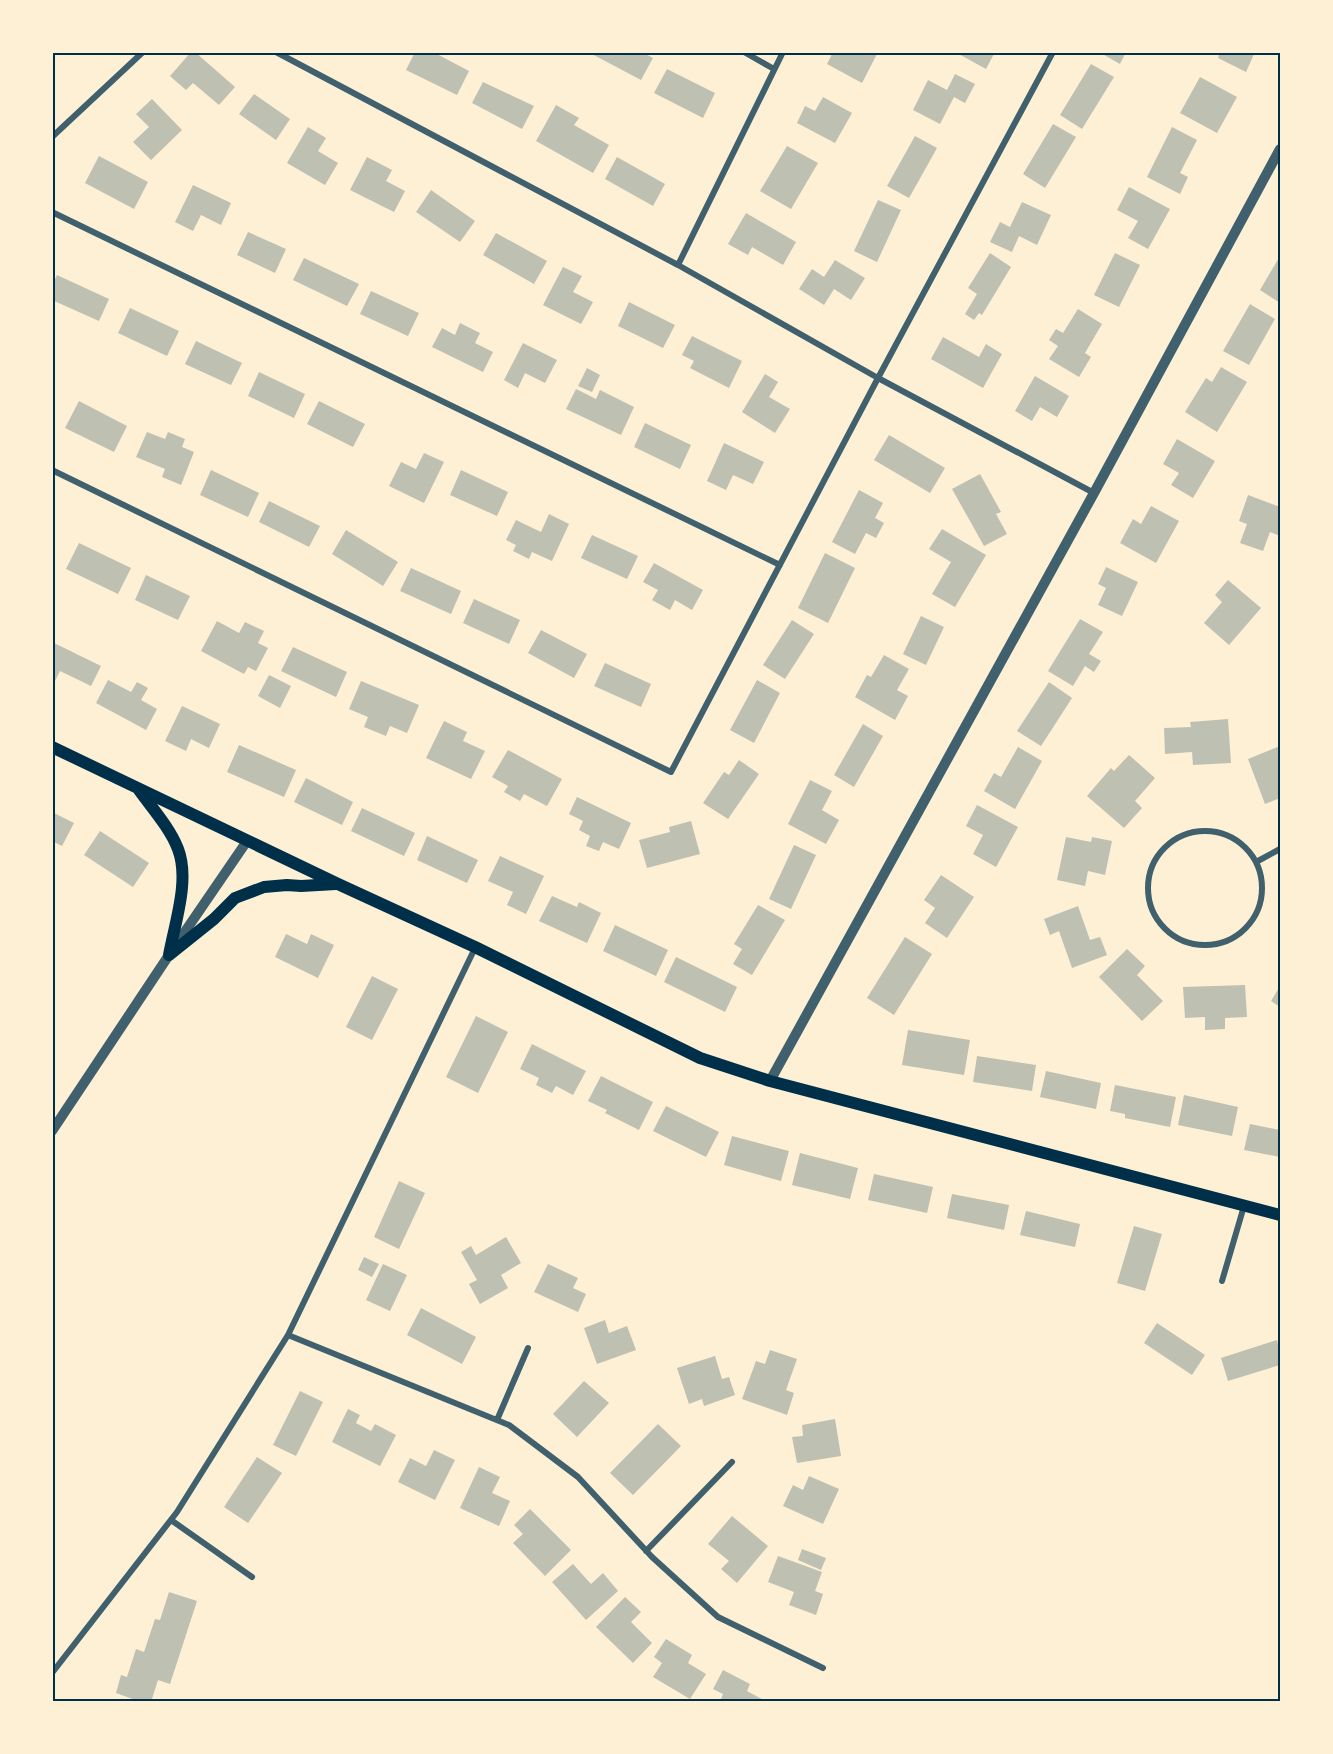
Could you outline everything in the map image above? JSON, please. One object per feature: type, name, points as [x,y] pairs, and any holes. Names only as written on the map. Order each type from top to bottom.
[{"type":"main road","points":[[52,747],[475,947],[700,1058],[770,1081],[1281,1215]]},
{"type":"main road","points":[[138,789],[178,848],[183,870],[182,895],[169,955]]},
{"type":"main road","points":[[169,955],[214,920],[236,898],[264,887],[338,884]]},
{"type":"street","points":[[52,137],[143,52]]},
{"type":"street","points":[[276,52],[678,265],[878,378],[1094,493]]},
{"type":"street","points":[[744,52],[774,69]]},
{"type":"street","points":[[678,265],[783,52]]},
{"type":"street","points":[[52,470],[671,772],[878,378],[1053,52]]},
{"type":"street","points":[[770,1081],[1281,149]]},
{"type":"street","points":[[52,212],[780,565]]},
{"type":"street","points":[[1196,832],[1214,832],[1231,837],[1246,848],[1256,862],[1262,881],[1261,900],[1254,919],[1232,938],[1203,945],[1184,941],[1167,931],[1155,915],[1149,898],[1149,880],[1154,863],[1165,849],[1179,838],[1196,832]]},
{"type":"street","points":[[52,1131],[247,841]]},
{"type":"street","points":[[1256,862],[1281,849]]},
{"type":"street","points":[[52,1673],[171,1520],[288,1335],[475,947]]},
{"type":"street","points":[[1222,1281],[1244,1206]]},
{"type":"street","points":[[288,1335],[509,1425],[578,1477],[646,1551],[718,1617],[824,1668]]},
{"type":"street","points":[[497,1420],[528,1348]]},
{"type":"street","points":[[646,1551],[732,1462]]},
{"type":"street","points":[[171,1520],[252,1577]]},
{"type":"building","points":[[191,52],[195,52],[235,87],[219,105],[193,83],[186,90],[170,76]]},
{"type":"building","points":[[415,52],[433,52],[469,71],[457,95],[406,70]]},
{"type":"building","points":[[588,52],[642,52],[653,58],[641,80]]},
{"type":"building","points":[[833,52],[878,52],[862,83],[827,64]]},
{"type":"building","points":[[955,52],[995,52],[986,69]]},
{"type":"building","points":[[1099,52],[1126,52],[1120,64]]},
{"type":"building","points":[[1220,52],[1255,52],[1246,72],[1218,58]]},
{"type":"building","points":[[1091,64],[1114,77],[1082,129],[1060,115]]},
{"type":"building","points":[[667,69],[715,93],[703,118],[654,93]]},
{"type":"building","points":[[955,74],[975,84],[965,103],[954,97],[940,124],[913,110],[928,80],[947,90]]},
{"type":"building","points":[[1200,77],[1237,97],[1217,133],[1180,113]]},
{"type":"building","points":[[483,82],[534,106],[522,129],[472,103]]},
{"type":"building","points":[[254,94],[290,119],[276,140],[239,114]]},
{"type":"building","points":[[823,97],[852,113],[835,143],[797,123],[805,106],[815,111]]},
{"type":"building","points":[[152,99],[182,130],[151,160],[133,142],[149,127],[136,114]]},
{"type":"building","points":[[556,105],[579,118],[574,125],[609,145],[593,173],[536,141]]},
{"type":"building","points":[[1053,124],[1076,137],[1045,188],[1023,174]]},
{"type":"building","points":[[308,127],[326,138],[318,151],[338,163],[325,185],[287,163]]},
{"type":"building","points":[[1172,127],[1197,140],[1180,173],[1188,177],[1180,194],[1147,177]]},
{"type":"building","points":[[915,136],[937,148],[909,198],[887,186]]},
{"type":"building","points":[[787,146],[818,163],[791,209],[760,191]]},
{"type":"building","points":[[99,156],[148,182],[134,209],[85,183]]},
{"type":"building","points":[[367,157],[392,170],[386,181],[405,191],[394,212],[350,190]]},
{"type":"building","points":[[617,157],[665,184],[653,206],[605,179]]},
{"type":"building","points":[[193,185],[231,203],[221,225],[201,215],[193,231],[175,222]]},
{"type":"building","points":[[1129,187],[1170,209],[1148,249],[1128,238],[1138,221],[1117,210]]},
{"type":"building","points":[[431,190],[475,221],[460,242],[416,212]]},
{"type":"building","points":[[878,200],[901,210],[877,262],[854,251]]},
{"type":"building","points":[[1022,202],[1051,215],[1037,245],[1019,236],[1012,252],[990,242],[1000,222],[1010,227]]},
{"type":"building","points":[[746,213],[796,242],[783,265],[752,247],[748,255],[728,244]]},
{"type":"building","points":[[248,232],[286,249],[275,273],[237,255]]},
{"type":"building","points":[[496,233],[547,261],[534,284],[483,255]]},
{"type":"building","points":[[990,253],[1011,267],[982,315],[979,313],[974,320],[965,314],[977,294],[968,288]]},
{"type":"building","points":[[1115,253],[1140,265],[1119,307],[1094,295]]},
{"type":"building","points":[[1280,256],[1280,303],[1260,290]]},
{"type":"building","points":[[304,258],[359,284],[347,306],[293,280]]},
{"type":"building","points":[[835,260],[865,278],[851,300],[834,289],[824,305],[799,289],[812,269],[824,277]]},
{"type":"building","points":[[563,267],[582,276],[573,292],[593,302],[581,324],[543,305]]},
{"type":"building","points":[[57,275],[109,299],[99,321],[52,300],[52,285]]},
{"type":"building","points":[[371,291],[419,313],[408,336],[360,314]]},
{"type":"building","points":[[629,302],[675,325],[663,348],[618,326]]},
{"type":"building","points":[[1250,304],[1275,319],[1249,365],[1223,351]]},
{"type":"building","points":[[130,308],[179,331],[167,356],[118,333]]},
{"type":"building","points":[[1078,309],[1102,324],[1085,353],[1091,357],[1079,377],[1049,359],[1058,346],[1049,340],[1056,329],[1063,333]]},
{"type":"building","points":[[460,323],[480,333],[475,343],[493,352],[483,372],[432,347],[442,328],[455,335]]},
{"type":"building","points":[[692,336],[742,361],[729,388],[690,368],[694,361],[682,355]]},
{"type":"building","points":[[943,337],[979,357],[986,344],[1002,354],[983,388],[931,359]]},
{"type":"building","points":[[196,341],[242,363],[231,385],[185,364]]},
{"type":"building","points":[[523,343],[557,360],[545,383],[525,373],[518,388],[504,380]]},
{"type":"building","points":[[1221,367],[1247,382],[1217,432],[1185,412],[1206,378],[1212,382]]},
{"type":"building","points":[[587,368],[600,375],[592,392],[578,386]]},
{"type":"building","points":[[259,372],[305,394],[294,418],[248,396]]},
{"type":"building","points":[[765,374],[778,382],[769,397],[790,409],[775,433],[742,412]]},
{"type":"building","points":[[1035,376],[1069,396],[1057,417],[1040,407],[1032,421],[1015,411]]},
{"type":"building","points":[[576,389],[596,399],[600,390],[634,407],[621,435],[566,409]]},
{"type":"building","points":[[79,401],[127,426],[114,452],[65,428]]},
{"type":"building","points":[[319,401],[365,424],[353,447],[307,424]]},
{"type":"building","points":[[645,423],[691,445],[680,469],[634,447]]},
{"type":"building","points":[[147,432],[165,439],[168,432],[185,439],[182,447],[194,452],[181,485],[162,477],[165,469],[136,457]]},
{"type":"building","points":[[889,435],[945,468],[930,493],[874,460]]},
{"type":"building","points":[[1177,439],[1215,461],[1193,498],[1171,485],[1179,473],[1163,464]]},
{"type":"building","points":[[724,443],[764,462],[753,484],[733,475],[726,490],[707,481]]},
{"type":"building","points":[[424,453],[444,462],[424,503],[389,486],[401,462],[416,469]]},
{"type":"building","points":[[211,470],[259,493],[248,517],[200,495]]},
{"type":"building","points":[[461,470],[508,492],[497,516],[450,495]]},
{"type":"building","points":[[980,474],[1001,512],[996,514],[1007,534],[984,546],[952,489]]},
{"type":"building","points":[[859,490],[883,503],[875,518],[884,523],[876,538],[866,533],[855,554],[832,542]]},
{"type":"building","points":[[1248,495],[1280,507],[1280,536],[1270,532],[1263,551],[1240,543],[1247,524],[1239,521]]},
{"type":"building","points":[[269,501],[320,526],[309,547],[259,522]]},
{"type":"building","points":[[1151,506],[1179,521],[1156,563],[1120,543],[1133,519],[1141,524]]},
{"type":"building","points":[[549,514],[569,524],[552,561],[532,552],[529,559],[513,551],[516,545],[506,540],[516,520],[541,532]]},
{"type":"building","points":[[942,529],[986,555],[955,607],[932,594],[951,562],[929,549]]},
{"type":"building","points":[[346,530],[398,562],[383,586],[332,554]]},
{"type":"building","points":[[592,535],[638,556],[627,579],[581,558]]},
{"type":"building","points":[[79,543],[131,568],[118,594],[66,569]]},
{"type":"building","points":[[825,553],[855,568],[828,623],[798,608]]},
{"type":"building","points":[[654,563],[703,590],[692,610],[675,600],[670,610],[652,600],[658,590],[643,582]]},
{"type":"building","points":[[1106,567],[1138,582],[1122,616],[1098,605],[1106,588],[1098,584]]},
{"type":"building","points":[[411,568],[461,591],[451,614],[400,591]]},
{"type":"building","points":[[146,575],[190,596],[178,620],[135,600]]},
{"type":"building","points":[[1228,580],[1261,608],[1229,645],[1204,623],[1222,602],[1215,595]]},
{"type":"building","points":[[474,599],[520,620],[509,644],[463,623]]},
{"type":"building","points":[[921,616],[944,627],[926,665],[903,654]]},
{"type":"building","points":[[1080,619],[1103,632],[1089,654],[1101,661],[1094,672],[1085,666],[1073,686],[1048,671]]},
{"type":"building","points":[[792,620],[814,634],[785,679],[763,665]]},
{"type":"building","points":[[217,621],[239,633],[245,622],[264,631],[258,643],[268,648],[256,671],[248,667],[244,674],[201,651]]},
{"type":"building","points":[[541,630],[587,654],[574,678],[528,653]]},
{"type":"building","points":[[52,642],[101,666],[91,686],[60,671],[52,687]]},
{"type":"building","points":[[293,647],[347,672],[336,697],[281,671]]},
{"type":"building","points":[[884,655],[909,669],[897,690],[908,696],[895,720],[855,697],[867,675],[871,677]]},
{"type":"building","points":[[605,663],[651,684],[641,707],[594,686]]},
{"type":"building","points":[[269,675],[291,686],[280,708],[258,696]]},
{"type":"building","points":[[108,680],[131,692],[137,682],[148,688],[141,700],[157,709],[146,730],[96,703]]},
{"type":"building","points":[[757,680],[780,693],[754,743],[730,730]]},
{"type":"building","points":[[361,681],[419,705],[407,733],[390,726],[386,736],[364,727],[368,717],[349,709]]},
{"type":"building","points":[[1049,682],[1072,698],[1041,746],[1017,731]]},
{"type":"building","points":[[182,706],[220,724],[209,748],[191,739],[186,751],[165,741]]},
{"type":"building","points":[[1228,719],[1231,763],[1193,765],[1192,752],[1165,754],[1164,728],[1191,727],[1190,722]]},
{"type":"building","points":[[444,721],[467,732],[463,741],[485,751],[471,779],[426,758]]},
{"type":"building","points":[[863,724],[883,736],[854,787],[834,775]]},
{"type":"building","points":[[239,745],[296,770],[284,797],[227,772]]},
{"type":"building","points":[[1280,746],[1280,774],[1278,775],[1280,798],[1265,804],[1248,759]]},
{"type":"building","points":[[1018,747],[1042,761],[1015,809],[984,791],[994,773],[1001,777]]},
{"type":"building","points":[[508,750],[562,779],[547,806],[524,794],[520,801],[504,792],[508,786],[492,777]]},
{"type":"building","points":[[1129,755],[1155,778],[1135,801],[1142,808],[1124,828],[1087,796],[1111,768],[1114,771]]},
{"type":"building","points":[[739,760],[759,774],[728,819],[703,803],[724,772],[729,775]]},
{"type":"building","points":[[306,778],[353,802],[342,825],[294,802]]},
{"type":"building","points":[[810,780],[832,791],[822,810],[839,820],[826,844],[788,824]]},
{"type":"building","points":[[577,797],[631,823],[619,849],[603,842],[599,851],[586,846],[590,836],[579,830],[583,821],[569,814]]},
{"type":"building","points":[[977,805],[1018,827],[996,867],[973,854],[983,835],[966,826]]},
{"type":"building","points":[[362,808],[415,833],[404,856],[351,831]]},
{"type":"building","points":[[52,812],[74,823],[62,846],[52,841]]},
{"type":"building","points":[[691,821],[700,854],[647,868],[639,840],[670,832],[669,827]]},
{"type":"building","points":[[100,831],[149,863],[133,887],[84,855]]},
{"type":"building","points":[[427,836],[478,860],[467,883],[417,860]]},
{"type":"building","points":[[1066,837],[1091,842],[1092,837],[1112,841],[1105,875],[1088,871],[1085,886],[1057,880]]},
{"type":"building","points":[[794,845],[816,855],[791,909],[769,899]]},
{"type":"building","points":[[500,856],[544,876],[526,914],[507,905],[513,892],[488,881]]},
{"type":"building","points":[[941,875],[974,897],[947,938],[925,923],[935,908],[924,900]]},
{"type":"building","points":[[552,896],[577,907],[579,902],[601,913],[587,943],[539,921]]},
{"type":"building","points":[[758,905],[785,920],[752,975],[733,964],[742,949],[734,944]]},
{"type":"building","points":[[1078,906],[1090,940],[1100,937],[1107,955],[1072,968],[1059,931],[1050,935],[1044,919]]},
{"type":"building","points":[[615,925],[668,950],[656,976],[603,951]]},
{"type":"building","points":[[286,934],[307,944],[311,934],[334,945],[318,978],[275,957]]},
{"type":"building","points":[[905,937],[932,954],[894,1015],[867,998]]},
{"type":"building","points":[[1127,949],[1145,966],[1137,975],[1163,1001],[1142,1021],[1099,977]]},
{"type":"building","points":[[676,957],[737,987],[725,1012],[664,982]]},
{"type":"building","points":[[372,976],[398,989],[372,1040],[346,1027]]},
{"type":"building","points":[[1245,985],[1247,1017],[1225,1018],[1225,1029],[1205,1030],[1205,1017],[1185,1018],[1183,987]]},
{"type":"building","points":[[1280,986],[1280,1007],[1271,1001]]},
{"type":"building","points":[[476,1016],[508,1032],[478,1093],[446,1077]]},
{"type":"building","points":[[908,1030],[970,1040],[964,1075],[902,1065]]},
{"type":"building","points":[[532,1044],[586,1071],[573,1095],[556,1086],[552,1093],[536,1085],[539,1078],[520,1069]]},
{"type":"building","points":[[977,1056],[1036,1065],[1032,1091],[973,1082]]},
{"type":"building","points":[[1046,1071],[1101,1083],[1096,1109],[1040,1097]]},
{"type":"building","points":[[601,1076],[653,1102],[639,1130],[605,1113],[607,1110],[588,1101]]},
{"type":"building","points":[[1115,1085],[1176,1097],[1170,1127],[1125,1118],[1125,1114],[1110,1111]]},
{"type":"building","points":[[1184,1095],[1238,1107],[1232,1136],[1178,1125]]},
{"type":"building","points":[[666,1106],[719,1132],[706,1157],[653,1131]]},
{"type":"building","points":[[1250,1124],[1280,1130],[1280,1157],[1244,1150]]},
{"type":"building","points":[[732,1136],[789,1151],[781,1181],[724,1165]]},
{"type":"building","points":[[800,1153],[858,1168],[850,1199],[792,1185]]},
{"type":"building","points":[[874,1174],[933,1187],[927,1213],[868,1200]]},
{"type":"building","points":[[399,1181],[425,1193],[399,1249],[374,1237]]},
{"type":"building","points":[[952,1194],[1009,1205],[1004,1230],[947,1218]]},
{"type":"building","points":[[1026,1211],[1080,1224],[1075,1247],[1020,1235]]},
{"type":"building","points":[[1134,1226],[1162,1234],[1145,1291],[1117,1283]]},
{"type":"building","points":[[506,1237],[521,1263],[501,1275],[508,1288],[480,1304],[469,1284],[477,1280],[461,1252],[471,1246],[476,1255]]},
{"type":"building","points":[[364,1257],[379,1264],[372,1277],[358,1270]]},
{"type":"building","points":[[383,1264],[407,1275],[390,1311],[366,1300]]},
{"type":"building","points":[[548,1264],[578,1278],[573,1288],[586,1294],[578,1312],[534,1292]]},
{"type":"building","points":[[421,1308],[476,1337],[462,1364],[407,1335]]},
{"type":"building","points":[[605,1320],[609,1333],[627,1326],[636,1350],[597,1364],[584,1328]]},
{"type":"building","points":[[1157,1323],[1205,1355],[1192,1375],[1144,1343]]},
{"type":"building","points":[[1277,1340],[1280,1365],[1228,1381],[1221,1358]]},
{"type":"building","points":[[770,1350],[797,1359],[786,1390],[794,1393],[787,1415],[742,1399],[756,1361],[765,1364]]},
{"type":"building","points":[[715,1356],[722,1379],[729,1377],[735,1395],[704,1406],[702,1399],[689,1404],[677,1368]]},
{"type":"building","points":[[584,1381],[609,1403],[577,1437],[553,1414]]},
{"type":"building","points":[[300,1391],[323,1402],[296,1456],[273,1445]]},
{"type":"building","points":[[348,1409],[360,1415],[356,1423],[371,1431],[375,1424],[396,1435],[380,1466],[332,1442]]},
{"type":"building","points":[[835,1419],[841,1456],[797,1463],[792,1437],[803,1436],[802,1425]]},
{"type":"building","points":[[658,1424],[681,1446],[633,1495],[610,1473]]},
{"type":"building","points":[[434,1450],[455,1460],[435,1500],[398,1482],[410,1458],[426,1466]]},
{"type":"building","points":[[257,1457],[282,1473],[248,1523],[224,1507]]},
{"type":"building","points":[[479,1467],[500,1477],[492,1493],[510,1501],[499,1526],[460,1508]]},
{"type":"building","points":[[809,1476],[839,1489],[823,1524],[783,1506],[793,1485],[803,1490]]},
{"type":"building","points":[[530,1509],[571,1550],[545,1576],[513,1543],[523,1534],[514,1525]]},
{"type":"building","points":[[732,1516],[768,1546],[737,1583],[721,1569],[729,1561],[708,1544]]},
{"type":"building","points":[[802,1549],[826,1558],[821,1570],[798,1560]]},
{"type":"building","points":[[778,1556],[822,1572],[815,1591],[823,1594],[816,1615],[789,1605],[794,1592],[768,1582]]},
{"type":"building","points":[[573,1564],[591,1584],[603,1573],[618,1591],[586,1620],[552,1582]]},
{"type":"building","points":[[169,1592],[197,1601],[170,1684],[158,1680],[151,1702],[141,1702],[116,1693],[121,1675],[127,1677],[136,1649],[144,1652],[155,1619],[160,1620]]},
{"type":"building","points":[[625,1597],[641,1612],[631,1622],[652,1643],[633,1663],[596,1627]]},
{"type":"building","points":[[666,1639],[692,1655],[688,1663],[706,1674],[690,1699],[653,1677],[662,1663],[654,1657]]},
{"type":"building","points":[[723,1670],[750,1684],[747,1691],[767,1702],[720,1702],[723,1694],[713,1689]]}]
